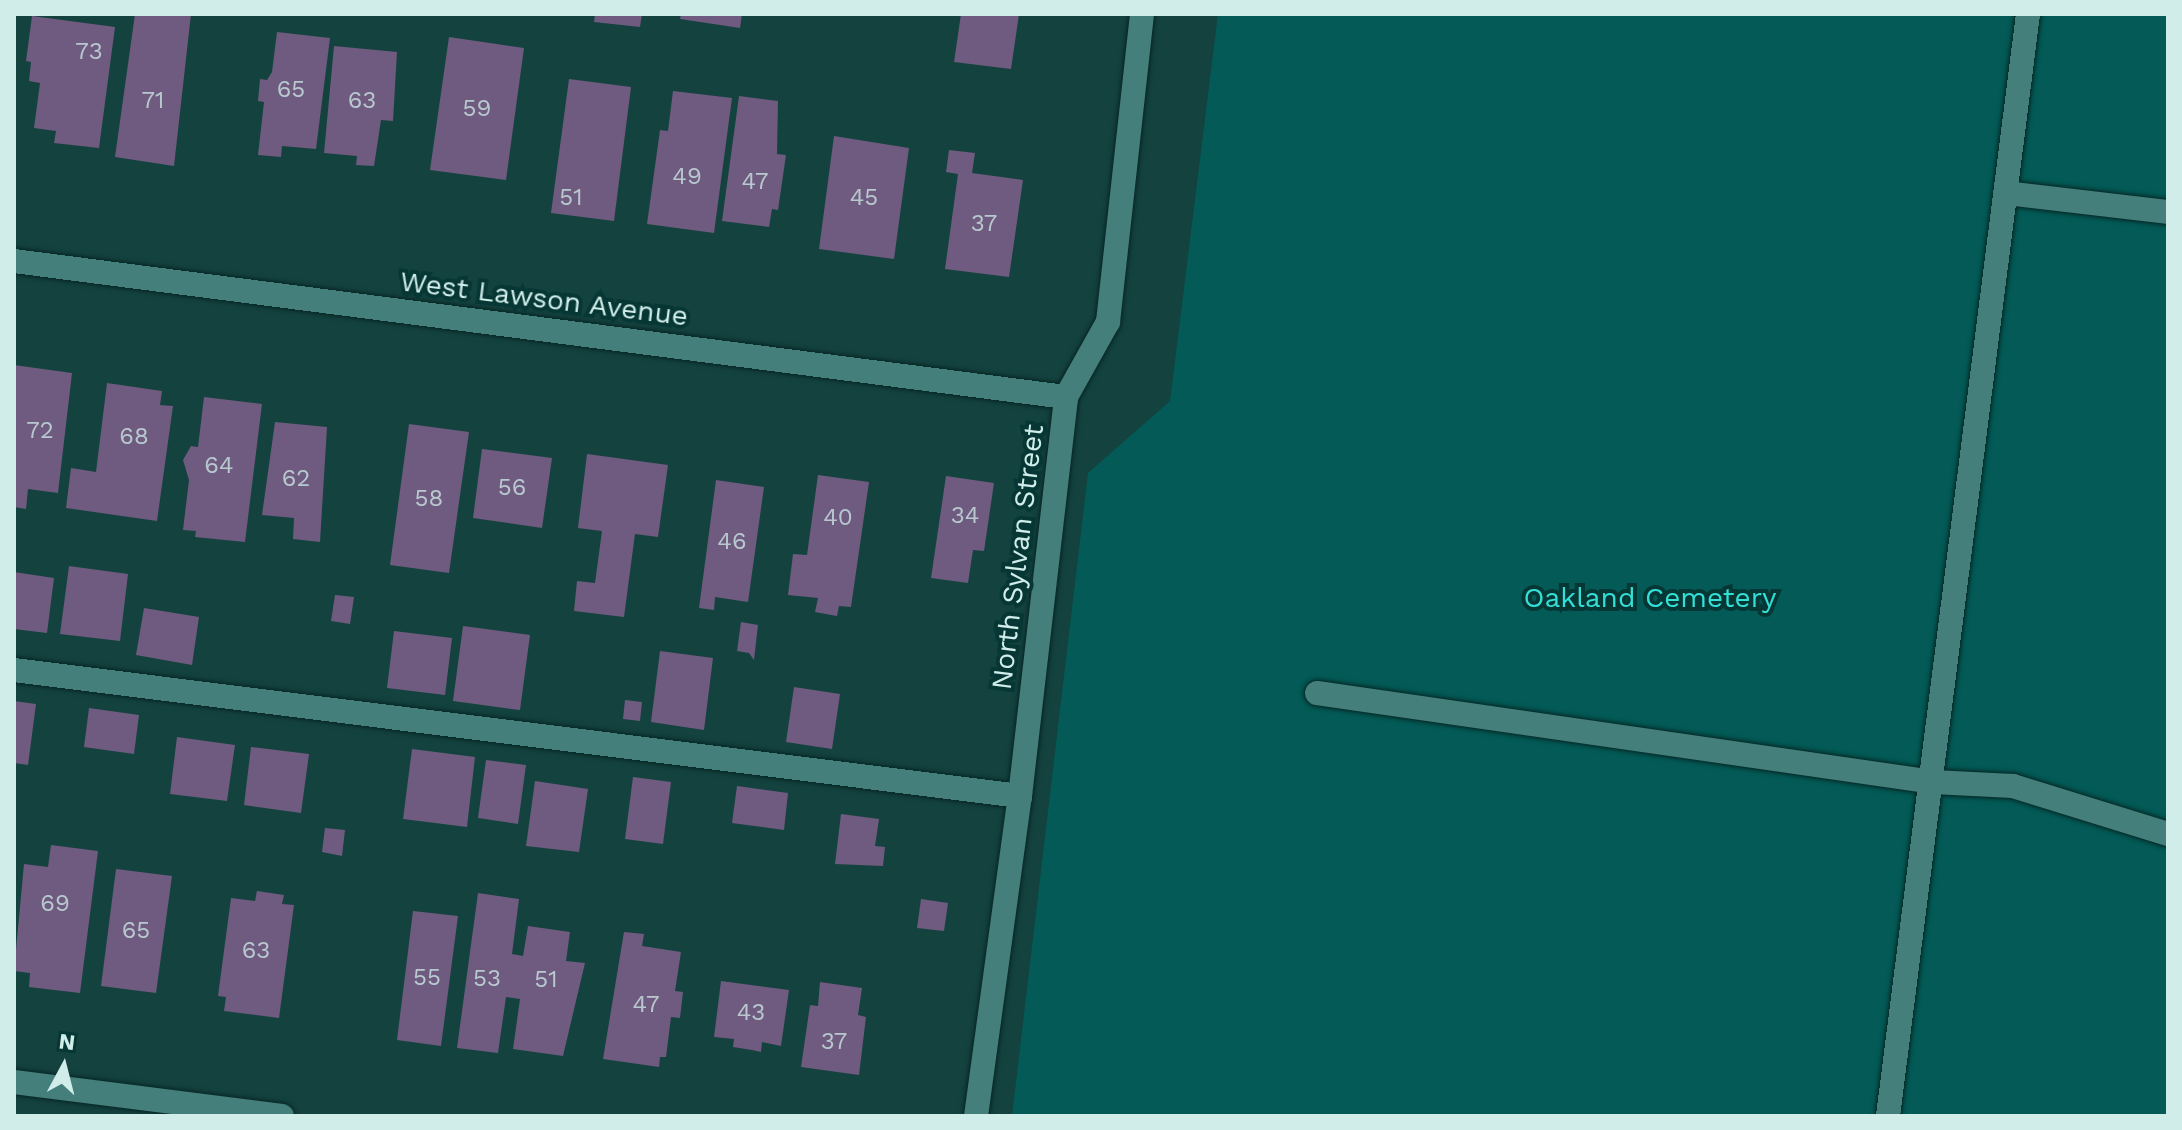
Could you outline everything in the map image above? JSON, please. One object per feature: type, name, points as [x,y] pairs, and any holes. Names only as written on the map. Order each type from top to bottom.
[{"type":"street","name":"North Sylvan Street","points":[[976,1116],[1020,796],[1066,397],[1108,322],[1142,14]]},
{"type":"street","points":[[1888,1116],[1933,782],[2028,14]]},
{"type":"street","points":[[2006,193],[2168,212]]},
{"type":"street","name":"West Lawson Avenue","points":[[14,261],[1066,397]]},
{"type":"street","points":[[14,670],[1020,796]]},
{"type":"street","points":[[1317,693],[1933,782],[2013,786],[2168,834]]},
{"type":"street","points":[[14,1082],[282,1116]]},
{"type":"green space","name":"Oakland Cemetery","points":[[1218,14],[2168,14],[2168,1116],[1012,1116],[1088,473],[1170,401]]},
{"type":"building","points":[[135,14],[191,14],[174,166],[115,157]]},
{"type":"building","points":[[595,14],[642,14],[640,27],[594,22]]},
{"type":"building","points":[[681,14],[742,14],[740,28],[680,19]]},
{"type":"building","points":[[961,14],[1019,14],[1011,69],[954,62]]},
{"type":"building","points":[[32,16],[115,27],[99,148],[54,143],[56,131],[34,128],[40,83],[29,81],[31,62],[26,61]]},
{"type":"building","points":[[277,32],[330,38],[316,149],[282,146],[281,157],[258,155],[264,102],[258,101],[260,79],[267,80],[272,72]]},
{"type":"building","points":[[449,37],[524,48],[506,180],[430,170]]},
{"type":"building","points":[[334,46],[397,52],[393,121],[381,120],[374,166],[356,165],[357,156],[324,153]]},
{"type":"building","points":[[569,79],[631,87],[614,221],[551,213]]},
{"type":"building","points":[[673,91],[732,98],[714,233],[647,224],[660,130],[668,131]]},
{"type":"building","points":[[739,96],[778,101],[777,154],[786,155],[778,210],[772,209],[769,227],[722,221]]},
{"type":"building","points":[[834,136],[909,148],[894,259],[819,249]]},
{"type":"building","points":[[949,150],[975,153],[972,173],[1023,180],[1009,277],[945,269],[958,174],[946,172]]},
{"type":"building","points":[[14,365],[72,373],[58,493],[28,489],[26,509],[14,507]]},
{"type":"building","points":[[107,383],[162,391],[160,405],[173,406],[157,521],[66,508],[71,468],[96,472]]},
{"type":"building","points":[[204,397],[262,404],[245,542],[195,537],[196,531],[183,530],[189,480],[183,460],[191,446],[198,447]]},
{"type":"building","points":[[275,422],[327,427],[320,542],[293,539],[294,518],[262,515]]},
{"type":"building","points":[[409,424],[469,432],[449,573],[390,565]]},
{"type":"building","points":[[482,449],[552,458],[542,528],[473,518]]},
{"type":"building","points":[[587,454],[668,465],[658,537],[635,534],[624,617],[574,611],[577,581],[595,583],[602,531],[578,528]]},
{"type":"building","points":[[818,475],[869,482],[851,607],[839,606],[837,616],[815,612],[818,598],[788,595],[793,554],[807,555]]},
{"type":"building","points":[[946,476],[994,483],[984,551],[973,550],[968,583],[931,578]]},
{"type":"building","points":[[716,480],[764,487],[748,602],[715,597],[714,610],[699,608]]},
{"type":"building","points":[[69,566],[128,574],[120,641],[60,634]]},
{"type":"building","points":[[14,572],[54,578],[47,633],[14,629]]},
{"type":"building","points":[[335,595],[354,597],[350,624],[331,621]]},
{"type":"building","points":[[144,608],[199,617],[192,665],[136,655]]},
{"type":"building","points":[[741,622],[758,625],[754,660],[749,653],[737,651]]},
{"type":"building","points":[[463,626],[530,635],[520,710],[453,701]]},
{"type":"building","points":[[394,631],[452,638],[445,695],[387,688]]},
{"type":"building","points":[[660,651],[713,658],[704,730],[651,722]]},
{"type":"building","points":[[794,687],[840,694],[832,749],[786,742]]},
{"type":"building","points":[[625,700],[642,702],[640,721],[623,719]]},
{"type":"building","points":[[14,701],[36,704],[28,765],[14,763]]},
{"type":"building","points":[[89,708],[139,715],[134,754],[84,747]]},
{"type":"building","points":[[177,737],[235,745],[227,801],[170,794]]},
{"type":"building","points":[[251,747],[309,754],[301,813],[244,805]]},
{"type":"building","points":[[412,749],[475,757],[467,827],[403,819]]},
{"type":"building","points":[[486,760],[526,765],[518,824],[478,818]]},
{"type":"building","points":[[633,777],[671,782],[663,844],[625,839]]},
{"type":"building","points":[[535,781],[588,789],[579,852],[526,846]]},
{"type":"building","points":[[737,786],[788,793],[784,830],[732,823]]},
{"type":"building","points":[[841,814],[879,819],[875,846],[885,847],[883,866],[835,864]]},
{"type":"building","points":[[325,828],[345,830],[342,856],[322,852]]},
{"type":"building","points":[[51,845],[98,851],[80,993],[29,987],[30,973],[14,971],[24,864],[48,867]]},
{"type":"building","points":[[116,869],[172,876],[156,993],[101,986]]},
{"type":"building","points":[[257,891],[284,895],[282,904],[294,905],[279,1018],[224,1011],[226,997],[218,996],[231,898],[255,901]]},
{"type":"building","points":[[478,893],[519,899],[512,954],[523,956],[528,926],[570,932],[566,961],[585,963],[563,1056],[513,1049],[520,999],[506,997],[498,1053],[457,1048]]},
{"type":"building","points":[[921,899],[948,903],[944,931],[917,928]]},
{"type":"building","points":[[413,911],[458,916],[441,1046],[397,1040]]},
{"type":"building","points":[[624,932],[644,934],[642,946],[681,952],[675,991],[683,992],[680,1018],[671,1017],[666,1057],[660,1057],[659,1067],[603,1059]]},
{"type":"building","points":[[721,981],[789,990],[781,1046],[762,1042],[761,1052],[733,1047],[734,1039],[714,1037]]},
{"type":"building","points":[[820,982],[862,988],[858,1015],[866,1017],[859,1075],[801,1067],[810,1005],[818,1006]]}]
